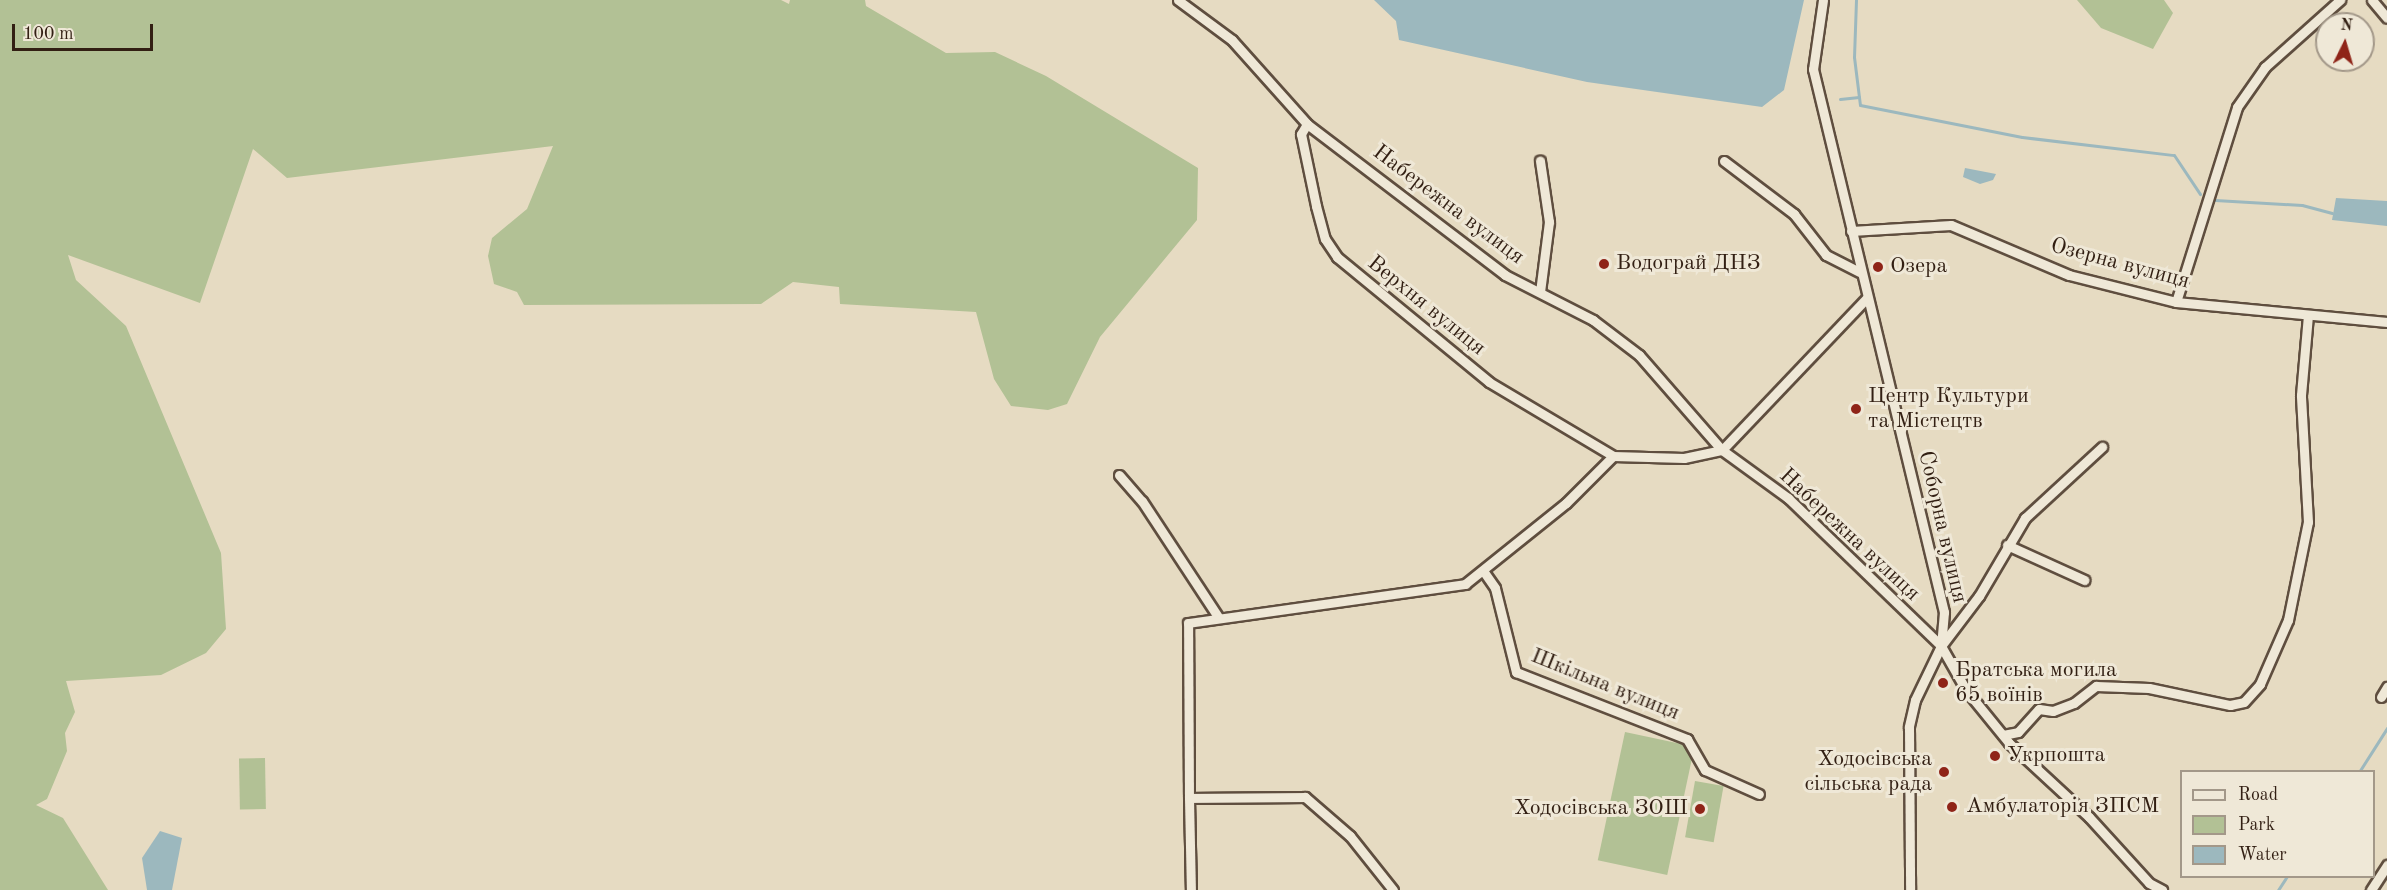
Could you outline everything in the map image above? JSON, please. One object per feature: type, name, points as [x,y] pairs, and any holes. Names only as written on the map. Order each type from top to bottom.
[{"type":"street","name":"Набережна вулиця","points":[[1178,0],[1232,40],[1307,124],[1394,186],[1505,275],[1593,320],[1639,355],[1722,450],[1788,498],[1941,646]]},
{"type":"street","name":"Соборна вулиця","points":[[1823,0],[1813,69],[1859,272],[1941,598],[1941,646],[1915,700],[1909,727],[1910,890]]},
{"type":"street","points":[[2176,302],[2237,108],[2265,67],[2340,0]]},
{"type":"street","points":[[2372,0],[2387,18]]},
{"type":"street","name":"Верхня вулиця","points":[[1307,124],[1301,134],[1316,206],[1325,238],[1336,257],[1489,382],[1613,456]]},
{"type":"street","points":[[1539,292],[1549,222],[1540,161]]},
{"type":"street","points":[[1724,161],[1794,214],[1826,255],[1859,272]]},
{"type":"street","name":"Озерна вулиця","points":[[1851,231],[1951,225],[2069,275],[2176,302],[2387,322]]},
{"type":"street","points":[[1191,890],[1188,623],[1465,584],[1484,572],[1566,504],[1613,456],[1684,458],[1722,450],[1866,299]]},
{"type":"street","points":[[2003,735],[2018,732],[2039,710],[2053,711],[2074,703],[2096,687],[2149,688],[2230,705],[2244,702],[2260,684],[2288,620],[2308,522],[2301,395],[2308,315]]},
{"type":"street","points":[[2102,447],[2038,503],[2007,545],[1979,597],[1941,646],[1966,690],[2003,735],[2149,883],[2162,890]]},
{"type":"street","points":[[1119,475],[1137,494],[1219,618]]},
{"type":"street","points":[[2007,545],[2084,580]]},
{"type":"street","name":"Шкільна вулиця","points":[[1484,572],[1495,588],[1516,672],[1687,739],[1705,770],[1759,794]]},
{"type":"street","points":[[2381,697],[2387,687]]},
{"type":"street","points":[[1190,798],[1305,798],[1350,836],[1393,890]]},
{"type":"street","points":[[2371,890],[2387,864]]},
{"type":"green space","points":[[0,0],[781,0],[789,4],[790,0],[865,0],[866,6],[946,53],[995,52],[1046,76],[1198,168],[1197,220],[1100,337],[1067,404],[1048,410],[1011,406],[994,379],[976,312],[840,304],[839,287],[793,282],[761,304],[524,305],[517,292],[494,284],[488,256],[492,238],[527,209],[553,146],[287,178],[253,149],[200,303],[68,255],[76,280],[126,326],[221,553],[226,629],[206,653],[161,675],[66,681],[75,712],[65,733],[67,751],[47,799],[36,805],[63,818],[108,890],[0,890]]},
{"type":"green space","points":[[2077,0],[2164,0],[2173,13],[2153,49],[2101,28]]},
{"type":"green space","points":[[1625,732],[1694,747],[1667,875],[1598,860]]},
{"type":"green space","points":[[239,758],[265,758],[266,809],[240,809]]},
{"type":"green space","points":[[1695,781],[1724,786],[1714,842],[1685,837]]},
{"type":"water","points":[[1374,0],[1804,0],[1784,90],[1762,107],[1587,82],[1399,40],[1396,21]]},
{"type":"water","points":[[1965,168],[1996,174],[1993,180],[1980,184],[1963,177]]},
{"type":"water","points":[[2336,198],[2387,201],[2387,226],[2332,220]]},
{"type":"water","points":[[160,831],[182,838],[172,890],[147,890],[142,858]]},
{"type":"waterway","points":[[1856,0],[1854,57],[1860,105],[2022,137],[2174,155],[2200,194]]},
{"type":"waterway","points":[[1840,99],[1859,97]]},
{"type":"waterway","points":[[2215,200],[2302,205],[2332,213]]},
{"type":"waterway","points":[[2360,770],[2387,728]]},
{"type":"waterway","points":[[2278,890],[2286,878]]},
{"type":"place","name":"Водограй ДНЗ","points":[[1604,264]]},
{"type":"place","name":"Озера","points":[[1878,267]]},
{"type":"place","name":"Центр Культури та Містецтв","points":[[1856,409]]},
{"type":"place","name":"Братська могила 65 воїнів","points":[[1943,683]]},
{"type":"place","name":"Укрпошта","points":[[1995,756]]},
{"type":"place","name":"Ходосівська сільська рада","points":[[1944,772]]},
{"type":"place","name":"Амбулаторія ЗПСМ","points":[[1952,807]]},
{"type":"place","name":"Ходосівська ЗОШ","points":[[1700,809]]}]
